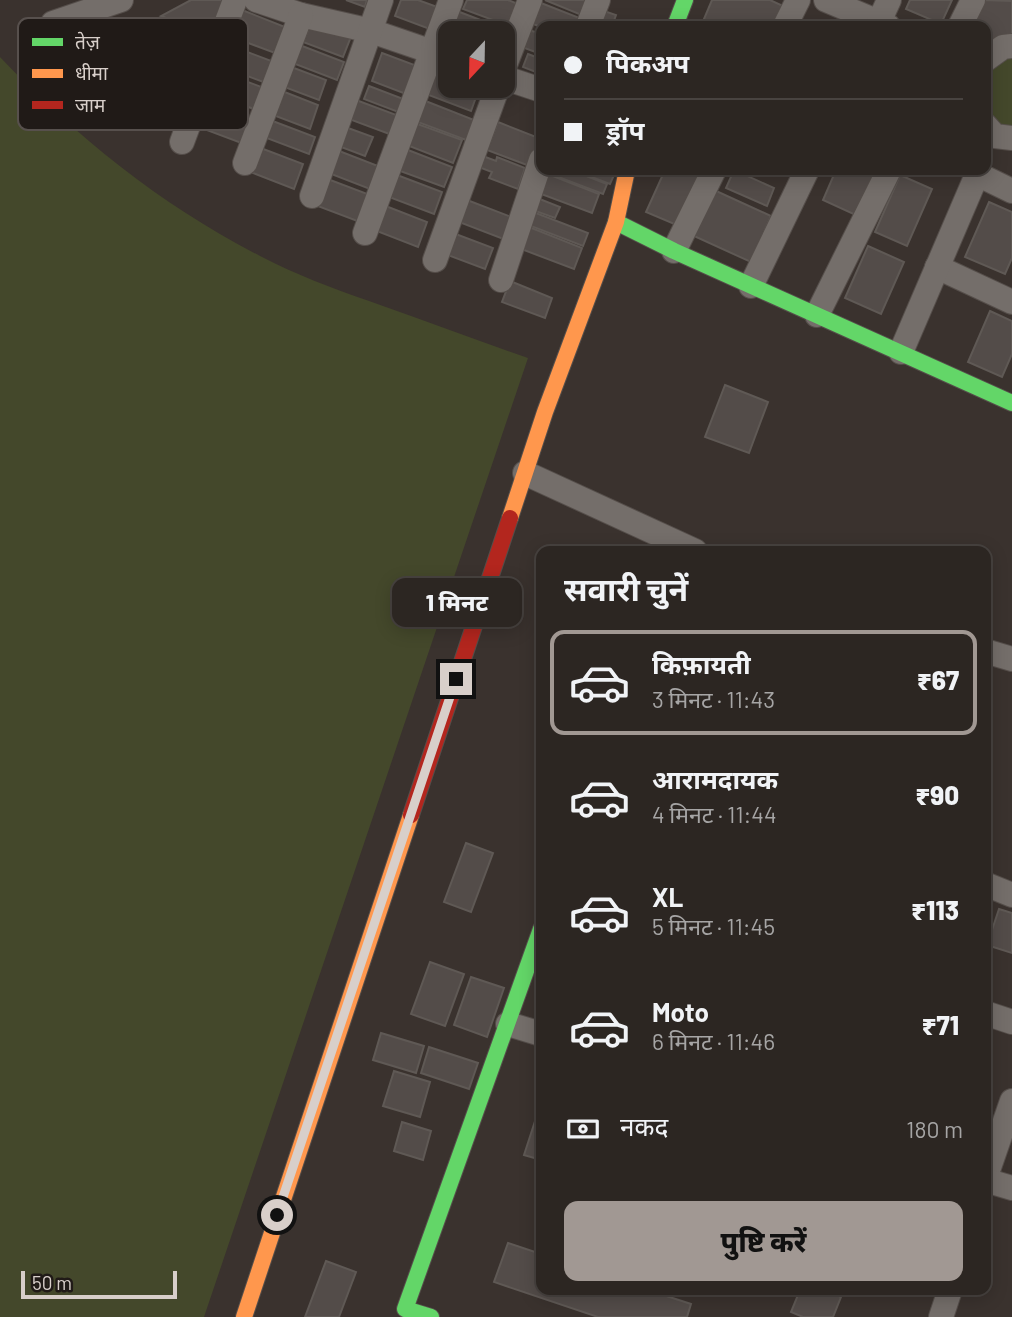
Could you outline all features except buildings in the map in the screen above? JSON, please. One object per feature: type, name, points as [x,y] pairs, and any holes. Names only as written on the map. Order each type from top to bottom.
[{"type":"street","points":[[68,18],[121,0]]},
{"type":"street","points":[[228,18],[235,0]]},
{"type":"street","points":[[256,0],[301,15],[371,31],[438,54]]},
{"type":"street","points":[[312,196],[381,0]]},
{"type":"street","points":[[447,21],[450,0]]},
{"type":"street","points":[[515,40],[530,0]]},
{"type":"street","points":[[590,21],[598,0]]},
{"type":"street","points":[[677,21],[685,0]]},
{"type":"street","points":[[788,21],[798,0]]},
{"type":"street","points":[[825,0],[872,21]]},
{"type":"street","points":[[882,21],[889,0]]},
{"type":"street","points":[[962,21],[973,0]]},
{"type":"street","points":[[245,163],[301,15]]},
{"type":"street","points":[[991,56],[1003,47],[1012,46]]},
{"type":"street","points":[[365,233],[438,62]]},
{"type":"street","points":[[515,80],[536,88]]},
{"type":"street","points":[[435,260],[494,98]]},
{"type":"street","points":[[182,142],[186,130]]},
{"type":"street","points":[[991,154],[1012,191]]},
{"type":"street","points":[[501,280],[536,175]]},
{"type":"street","points":[[244,1317],[525,473],[615,222],[626,175]]},
{"type":"street","points":[[674,251],[712,175]]},
{"type":"street","points":[[751,286],[805,175]]},
{"type":"street","points":[[817,315],[887,175]]},
{"type":"street","points":[[901,352],[978,175]]},
{"type":"street","points":[[615,222],[1012,403]]},
{"type":"street","points":[[937,267],[1012,302]]},
{"type":"street","points":[[525,473],[679,546]]},
{"type":"street","points":[[991,653],[1012,659]]},
{"type":"street","points":[[991,886],[1012,895]]},
{"type":"street","points":[[431,1317],[405,1309],[536,943]]},
{"type":"street","points":[[991,1015],[1012,1022]]},
{"type":"street","points":[[508,1024],[536,1032]]},
{"type":"street","points":[[991,1162],[1012,1101]]},
{"type":"street","points":[[991,1182],[1012,1188]]},
{"type":"street","points":[[941,1317],[948,1295]]},
{"type":"green space","points":[[1012,54],[1012,127],[993,122],[991,115],[993,57]]},
{"type":"green space","points":[[0,57],[18,76],[18,130],[76,130],[163,198],[274,263],[314,281],[528,358],[204,1317],[0,1317]]},
{"type":"traffic: fast","points":[[677,21],[685,0]]},
{"type":"traffic: fast","points":[[616,222],[674,251],[1012,403]]},
{"type":"traffic: fast","points":[[431,1317],[405,1309],[536,943]]},
{"type":"traffic: slow","points":[[510,518],[545,412],[616,222],[626,175]]},
{"type":"traffic: slow","points":[[244,1317],[411,815]]},
{"type":"traffic: jam","points":[[411,815],[510,518]]},
{"type":"route","points":[[277,1215],[456,679]]}]
